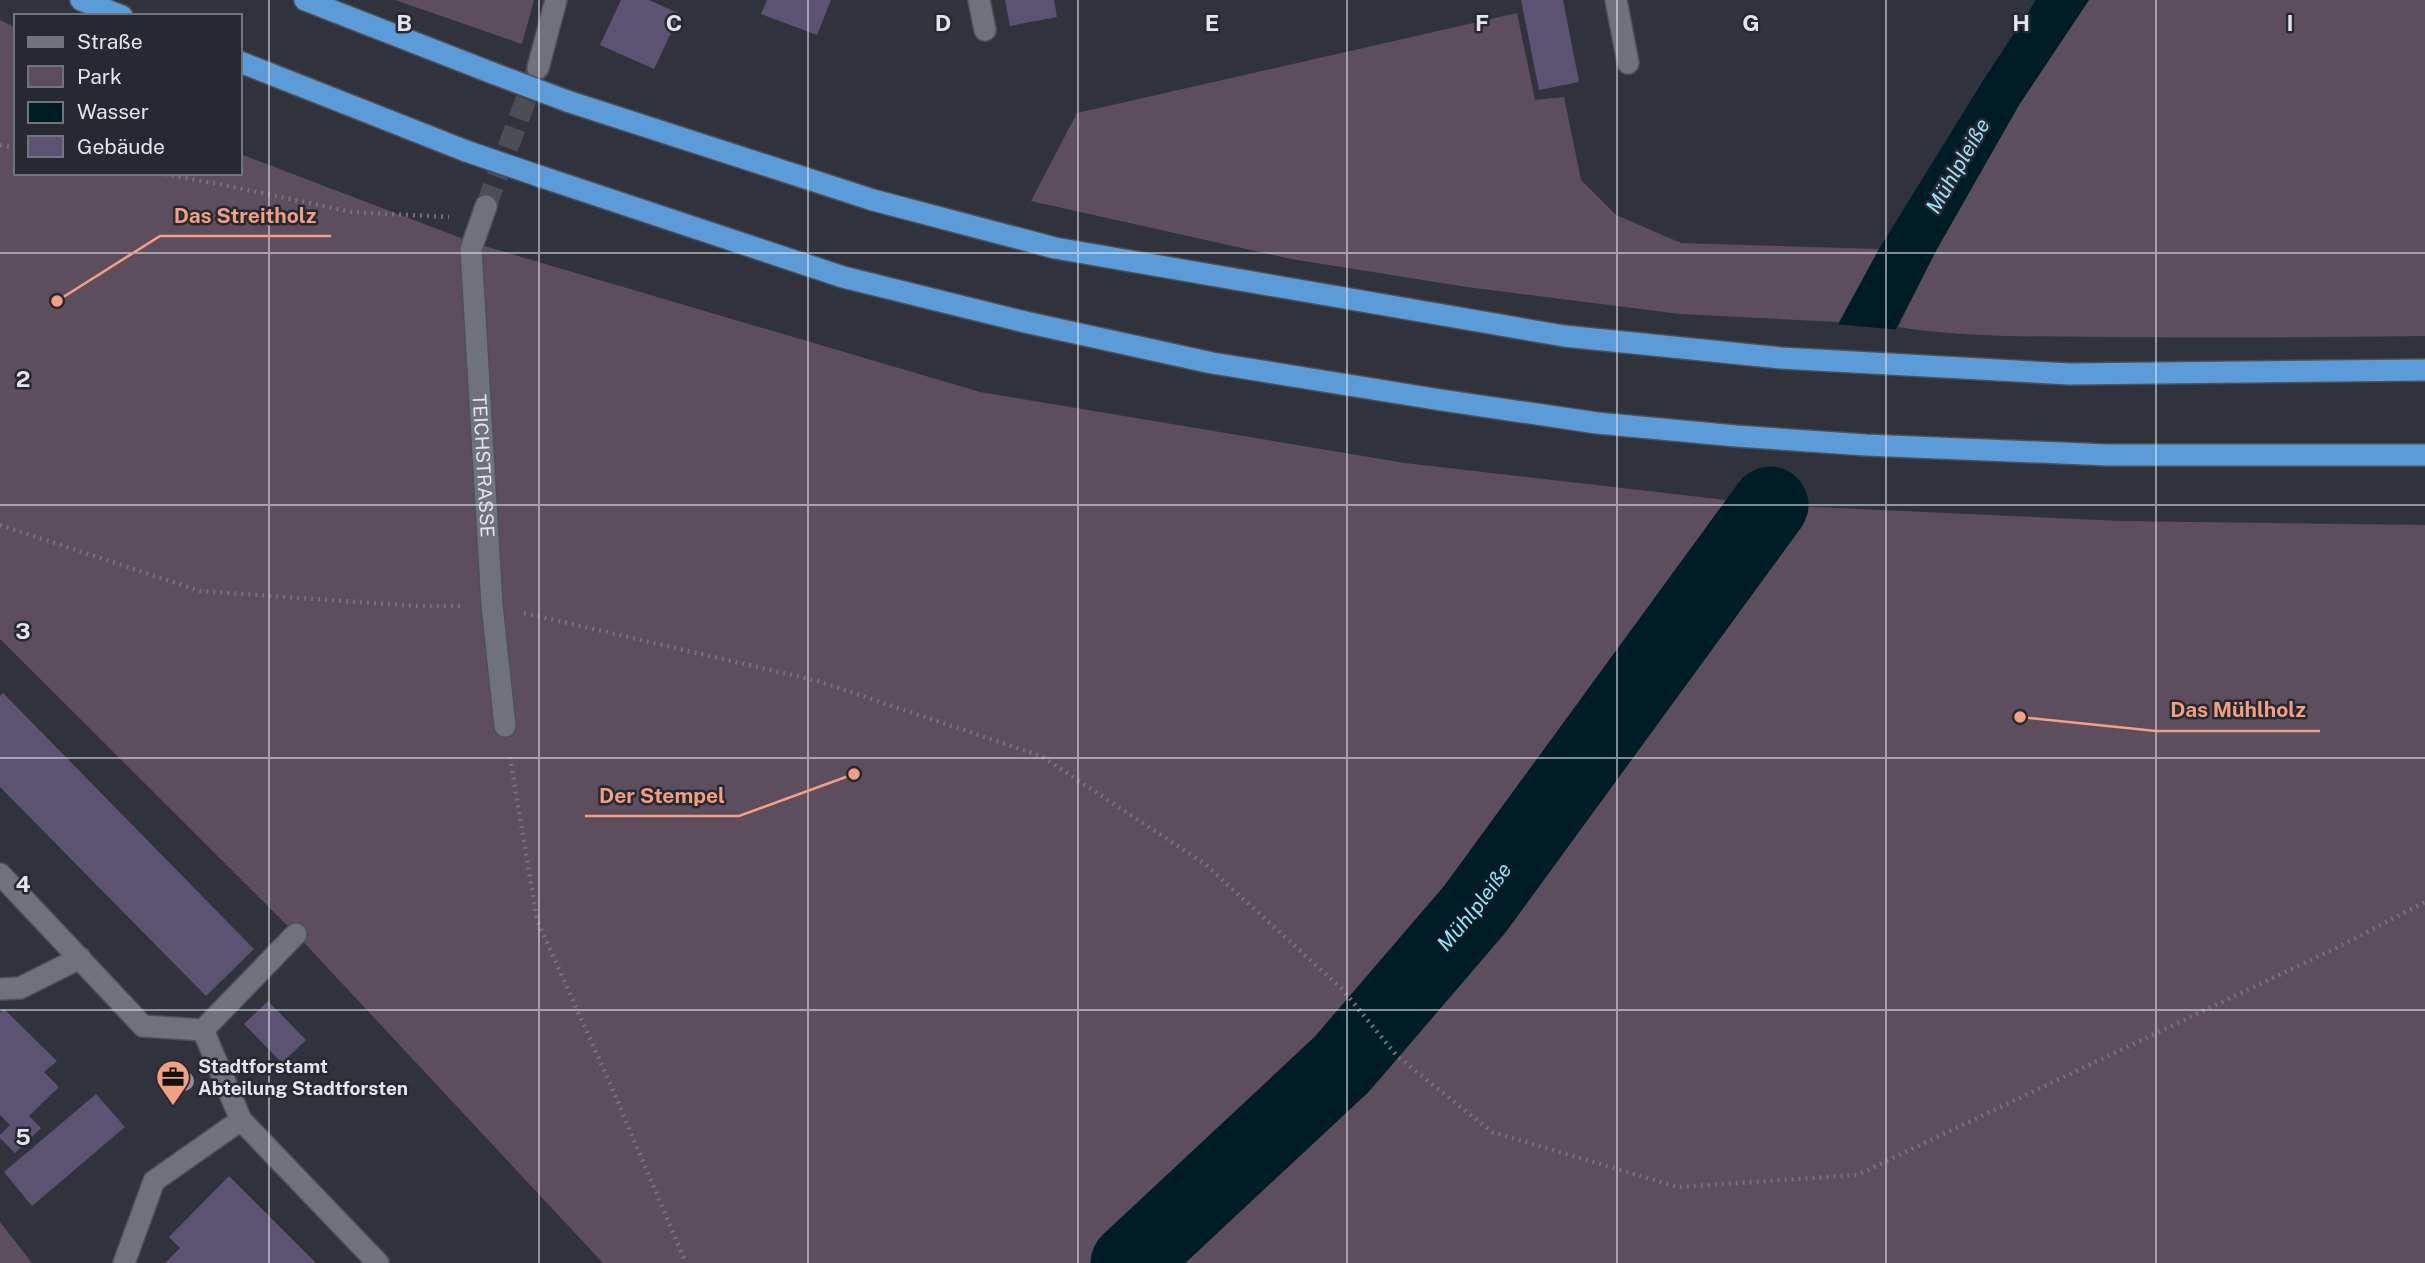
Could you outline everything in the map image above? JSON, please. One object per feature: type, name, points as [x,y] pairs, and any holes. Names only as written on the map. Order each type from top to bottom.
[{"type":"highway","points":[[81,0],[116,14]]},
{"type":"highway","points":[[305,0],[567,101],[873,200],[1055,248],[1564,337],[1781,358],[2070,374],[2425,370]]},
{"type":"highway","points":[[242,63],[466,151],[843,277],[1025,322],[1185,357],[1441,400],[1597,422],[1736,436],[1866,445],[2108,455],[2425,455]]},
{"type":"street","points":[[538,68],[556,0]]},
{"type":"street","points":[[979,0],[985,30]]},
{"type":"street","points":[[1616,0],[1628,63]]},
{"type":"street","name":"TEICHSTRASSE","points":[[484,213],[471,249],[492,606],[505,726]]},
{"type":"street","points":[[0,874],[143,1026],[203,1030],[296,934]]},
{"type":"street","points":[[0,989],[20,988],[79,958]]},
{"type":"street","points":[[203,1030],[241,1120],[378,1263]]},
{"type":"street","points":[[124,1263],[155,1181],[241,1120]]},
{"type":"path","points":[[169,175],[352,212],[484,213]]},
{"type":"path","points":[[0,525],[200,591],[416,606],[492,606],[818,681],[1041,757],[1205,864],[1342,989],[1397,1056],[1492,1132],[1678,1187],[1857,1175],[2340,946],[2425,902]]},
{"type":"path","points":[[505,726],[537,920],[686,1263]]},
{"type":"green space","points":[[395,0],[534,0],[522,44]]},
{"type":"green space","points":[[2089,0],[2425,0],[2425,336],[2027,336],[1975,335],[1898,327],[1937,249],[2019,105]]},
{"type":"green space","points":[[1517,13],[1535,100],[1564,97],[1581,180],[1616,215],[1681,243],[1879,249],[1839,322],[1680,314],[1467,287],[1291,259],[1031,201],[1077,113]]},
{"type":"green space","points":[[0,20],[14,27],[14,175],[242,175],[242,155],[474,243],[980,392],[1405,463],[1770,505],[2121,521],[2425,525],[2425,1263],[603,1263],[296,934],[0,639]]},
{"type":"green space","points":[[0,1222],[32,1263],[0,1263]]},
{"type":"water","points":[[2036,0],[2089,0],[2019,105],[1937,249],[1796,523],[1688,587],[1736,514],[1879,249]]},
{"type":"pier","points":[[1834,324],[1901,330],[1810,503],[1741,496]]},
{"type":"building","points":[[621,0],[649,0],[680,14],[654,69],[600,45]]},
{"type":"building","points":[[767,0],[831,0],[817,35],[761,14]]},
{"type":"building","points":[[1005,0],[1054,0],[1057,17],[1010,26]]},
{"type":"building","points":[[1521,0],[1563,0],[1579,82],[1539,90]]},
{"type":"building","points":[[3,693],[254,949],[206,996],[0,787],[0,696]]},
{"type":"building","points":[[268,1001],[306,1040],[282,1063],[244,1024]]},
{"type":"building","points":[[4,1009],[57,1061],[44,1072],[59,1087],[29,1116],[41,1128],[15,1153],[0,1138],[10,1125],[0,1115],[0,1013]]},
{"type":"building","points":[[96,1094],[125,1127],[32,1206],[4,1172]]},
{"type":"building","points":[[229,1176],[316,1263],[165,1263],[180,1248],[169,1237]]},
{"type":"waterway","name":"Mühlpleiße","points":[[1129,1263],[1342,1064],[1475,909],[1770,505]]},
{"type":"tunnel","points":[[486,206],[537,70]]},
{"type":"place","name":"Das Streitholz","points":[[57,301]]},
{"type":"place","name":"Das Mühlholz","points":[[2020,717]]},
{"type":"place","name":"Der Stempel","points":[[854,774]]},
{"type":"place","name":"Stadtforstamt Abteilung Stadtforsten","points":[[173,1107]]}]
